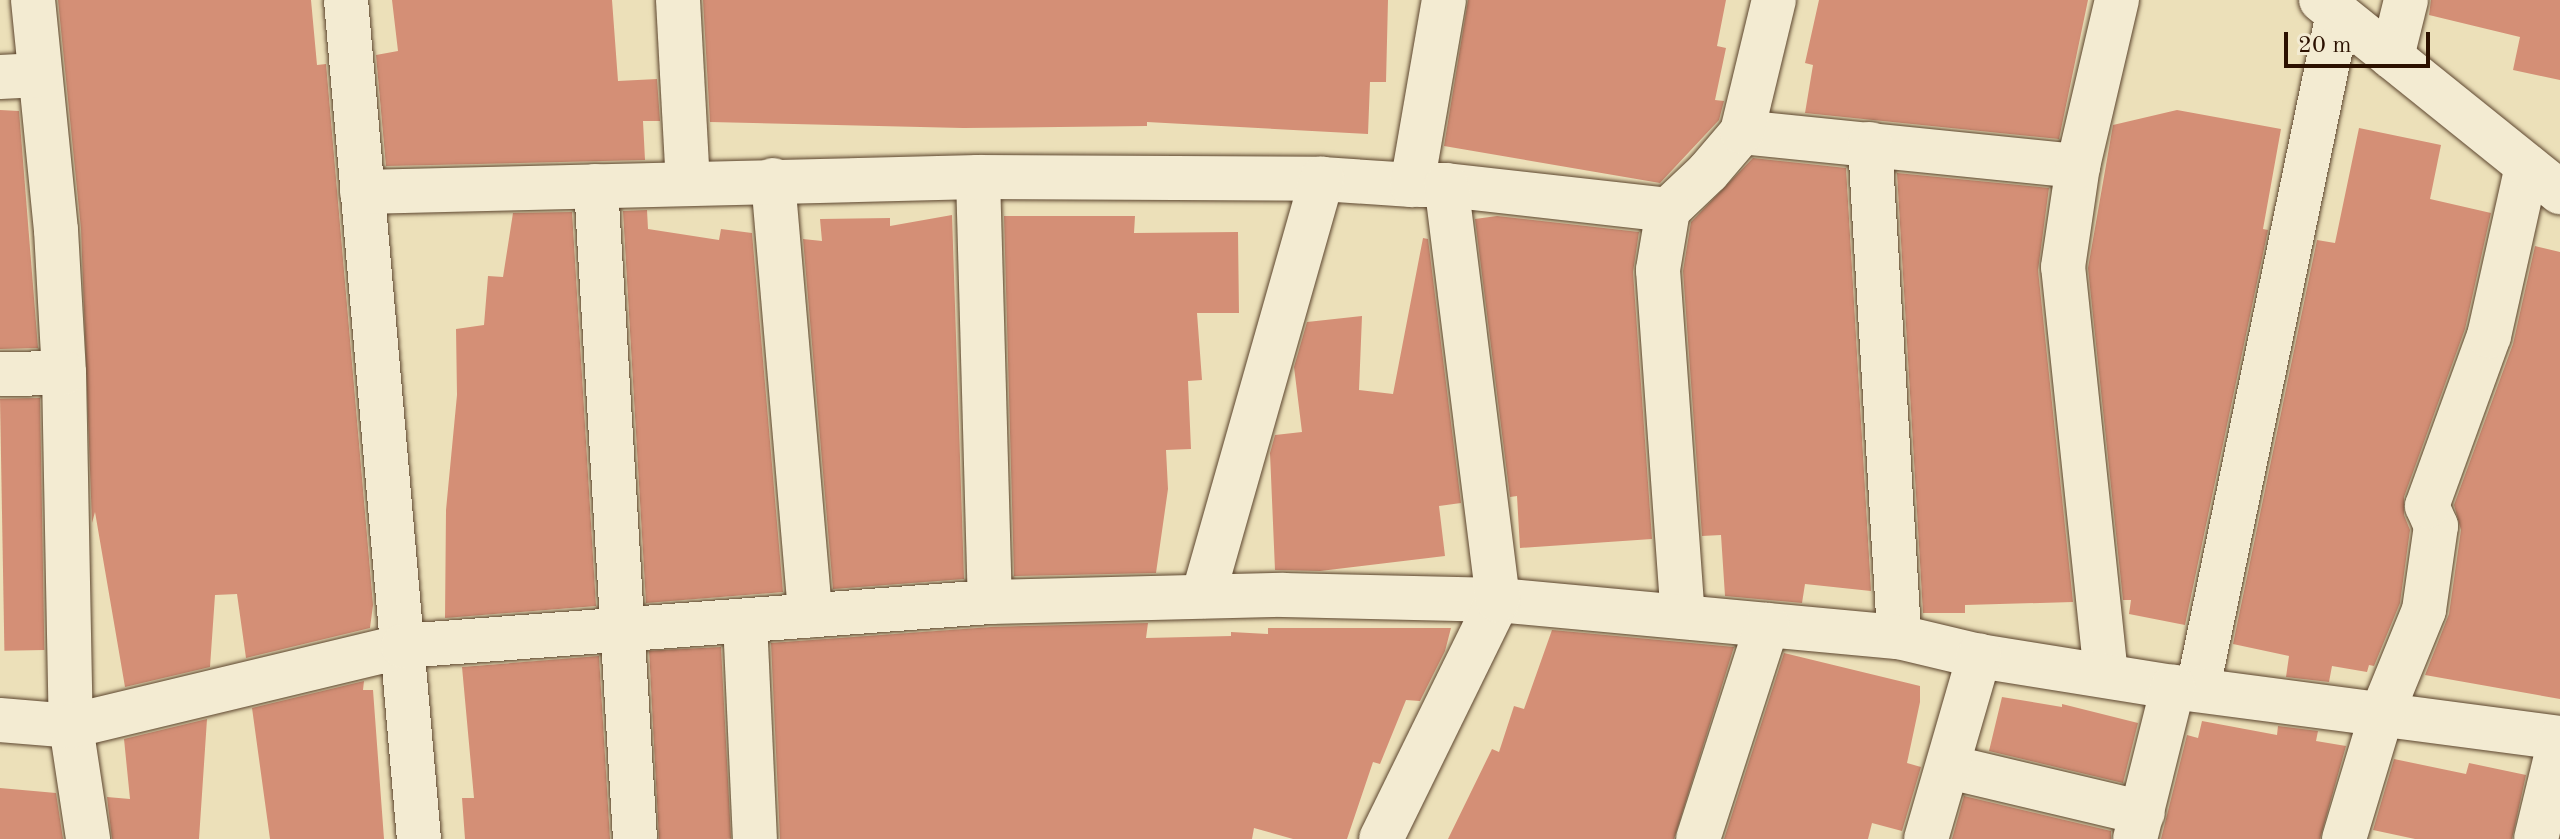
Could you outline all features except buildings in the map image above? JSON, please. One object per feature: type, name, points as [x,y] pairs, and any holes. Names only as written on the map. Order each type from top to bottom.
[{"type":"street","points":[[33,0],[20,76],[56,230],[64,373],[71,726],[88,839]]},
{"type":"street","points":[[346,0],[419,839]]},
{"type":"street","points":[[678,0],[688,184]]},
{"type":"street","points":[[1381,839],[1498,600],[1429,185],[1444,0]]},
{"type":"street","points":[[1683,617],[1658,270],[1668,210],[1708,172],[1742,132],[1774,0]]},
{"type":"street","points":[[2106,675],[2063,267],[2078,166],[2117,0]]},
{"type":"street","points":[[2392,57],[2406,0]]},
{"type":"street","points":[[1949,767],[2139,826],[2186,688],[2329,7],[2544,179],[2427,506],[2436,526],[2424,610],[2382,713],[2344,839]]},
{"type":"street","points":[[1742,132],[2078,166]]},
{"type":"street","points":[[1870,144],[1899,637]]},
{"type":"street","points":[[362,192],[978,177],[1322,179],[1429,185],[1668,210]]},
{"type":"street","points":[[978,177],[990,602]]},
{"type":"street","points":[[1203,596],[1322,179]]},
{"type":"street","points":[[773,180],[810,615]]},
{"type":"street","points":[[596,186],[625,630],[635,839]]},
{"type":"street","points":[[0,374],[64,373]]},
{"type":"street","points":[[0,720],[71,726],[403,646],[990,602],[1203,596],[1498,600],[1899,637],[1979,656],[2186,688],[2560,739],[2536,839]]},
{"type":"street","points":[[745,621],[755,839]]},
{"type":"street","points":[[1698,839],[1767,625]]},
{"type":"street","points":[[1926,839],[1979,656]]}]
